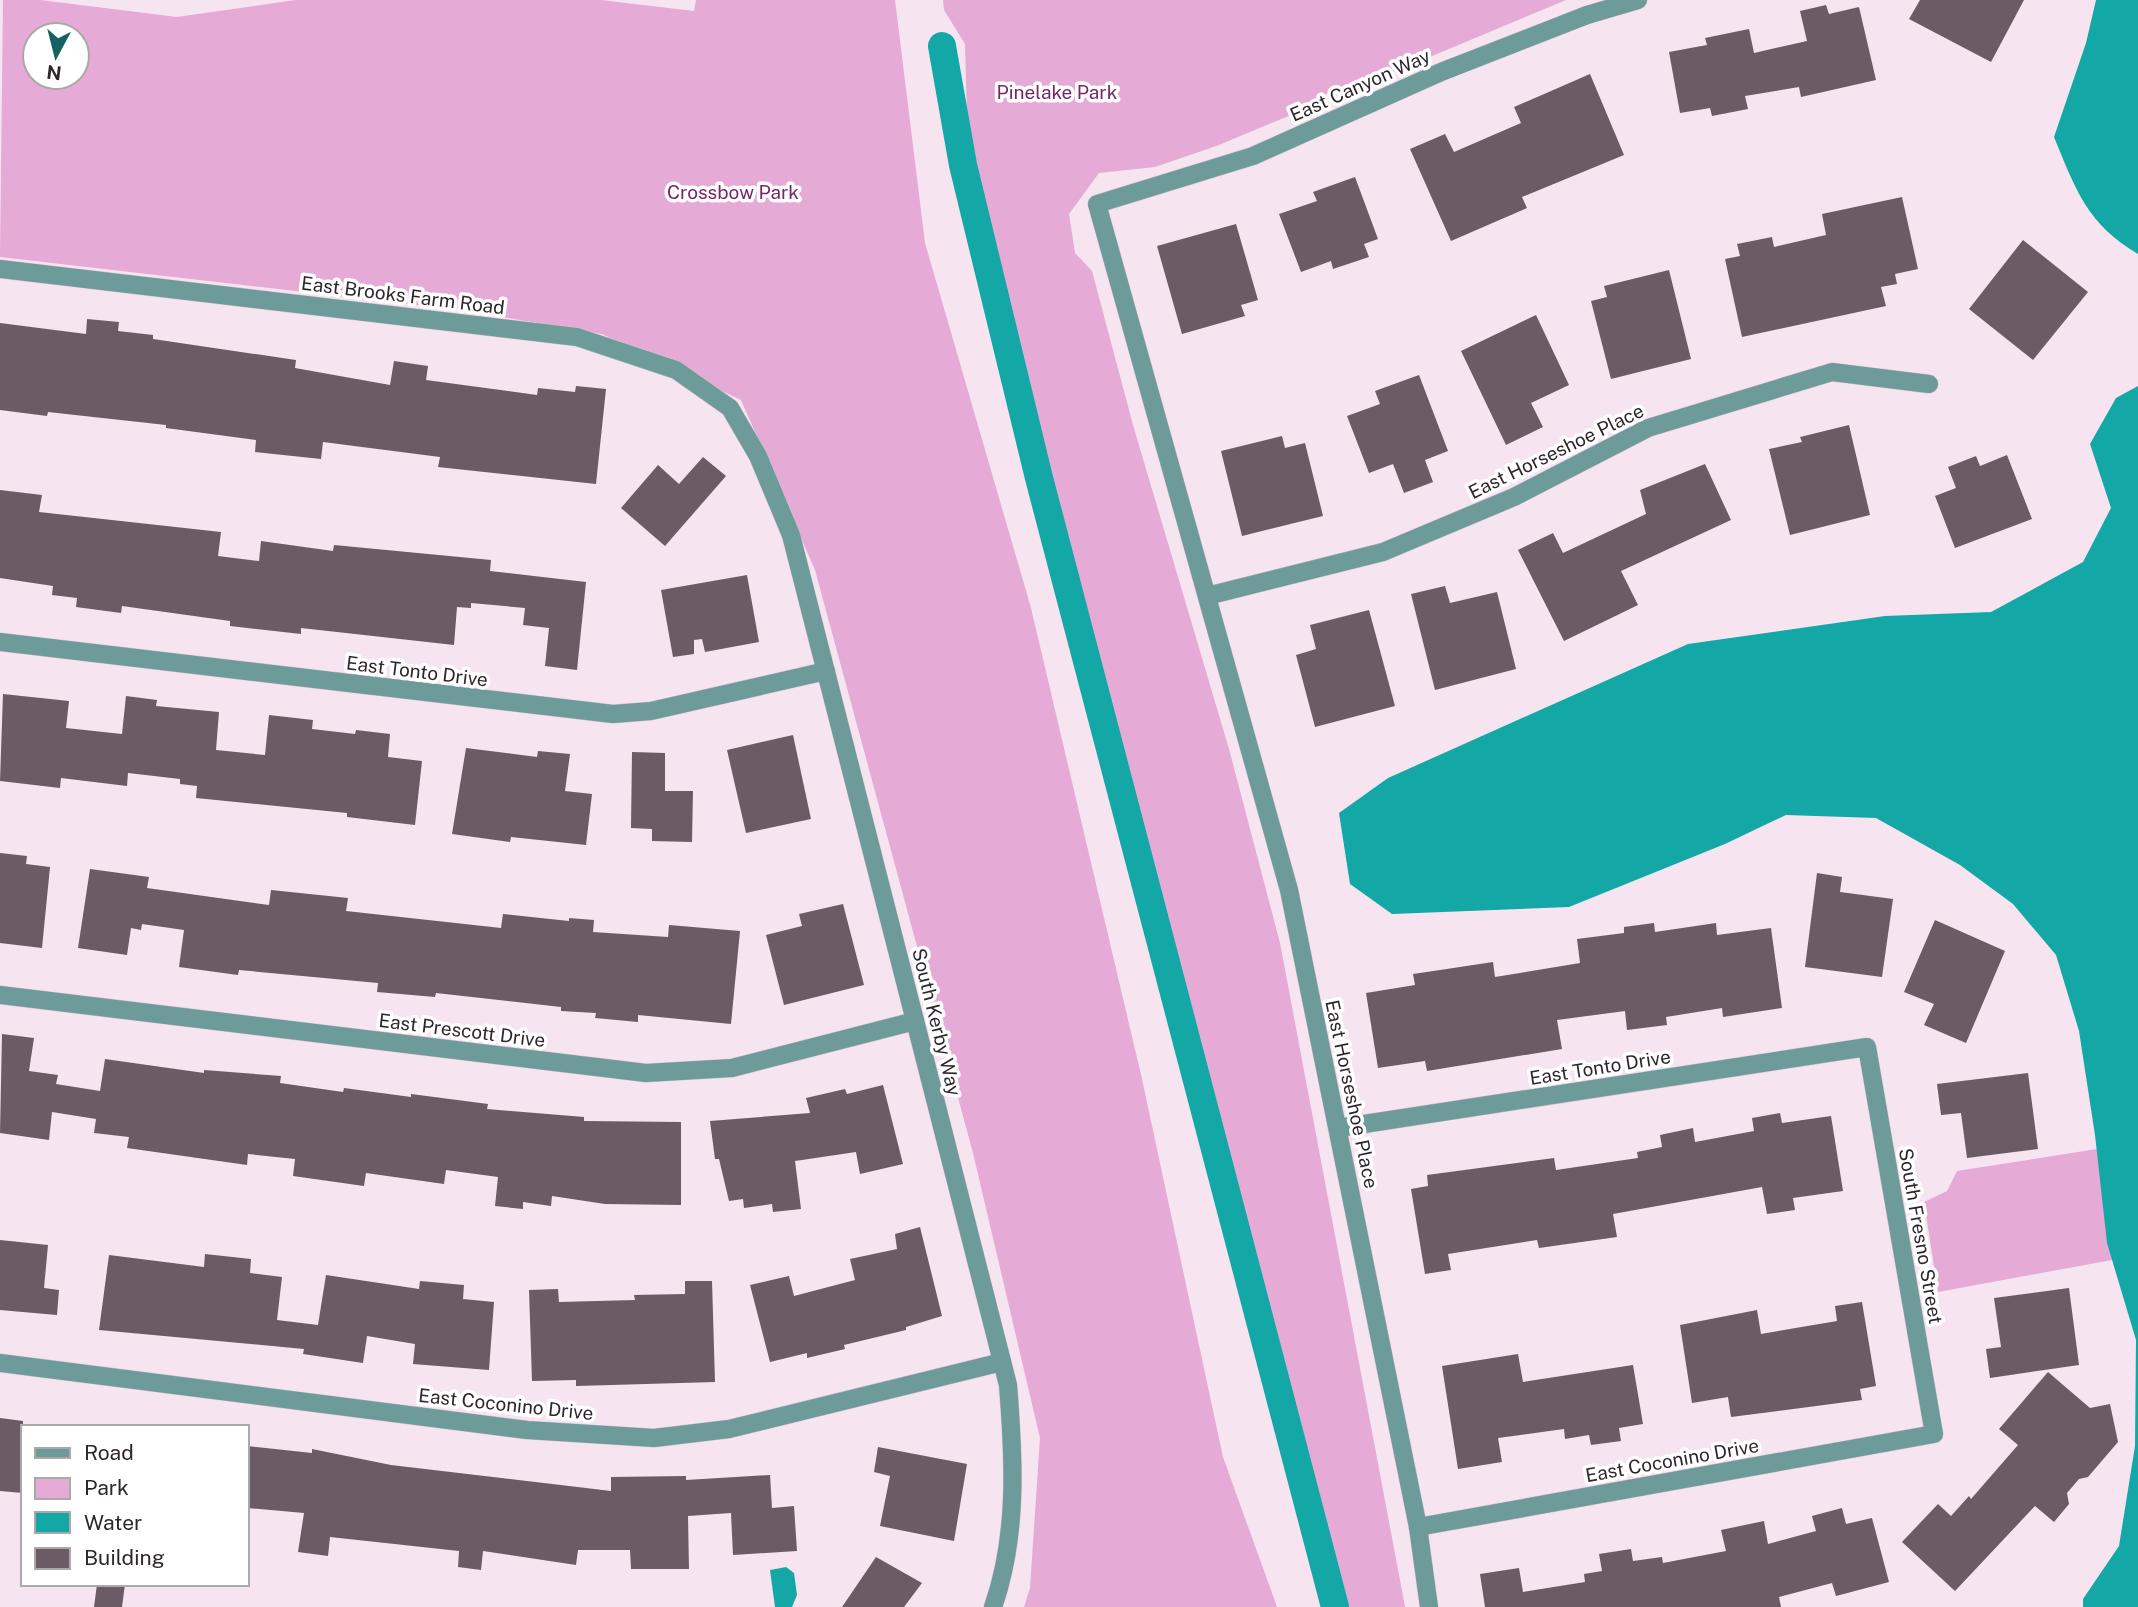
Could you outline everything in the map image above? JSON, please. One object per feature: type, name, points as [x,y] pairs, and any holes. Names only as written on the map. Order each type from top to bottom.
[{"type":"street","name":"East Canyon Way","points":[[1097,204],[1253,156],[1441,72],[1587,15],[1638,0]]},
{"type":"street","name":"East Horseshoe Place","points":[[1097,204],[1289,890],[1418,1527],[1429,1607]]},
{"type":"street","name":"East Brooks Farm Road","points":[[0,269],[577,337],[676,370],[730,408],[758,456]]},
{"type":"street","name":"East Horseshoe Place","points":[[1207,596],[1383,552],[1514,497],[1648,428],[1832,372],[1928,384]]},
{"type":"street","name":"South Kerby Way","points":[[758,456],[791,535],[1008,1385],[1015,1464],[1004,1574],[993,1607]]},
{"type":"street","name":"East Tonto Drive","points":[[0,642],[612,714],[652,711],[826,671]]},
{"type":"street","name":"East Prescott Drive","points":[[0,995],[646,1073],[732,1068],[915,1021]]},
{"type":"street","name":"East Tonto Drive","points":[[1338,1128],[1867,1047]]},
{"type":"street","name":"South Fresno Street","points":[[1867,1047],[1934,1434]]},
{"type":"street","name":"East Coconino Drive","points":[[0,1363],[527,1430],[654,1438],[729,1429],[1002,1362]]},
{"type":"street","name":"East Coconino Drive","points":[[1418,1527],[1934,1434]]},
{"type":"green space","name":"Crossbow Park","points":[[3,0],[40,0],[177,17],[296,0],[601,0],[694,11],[696,0],[895,0],[925,243],[1031,608],[1142,1079],[1223,1457],[1277,1607],[1024,1607],[1030,1588],[1040,1438],[973,1153],[815,570],[741,400],[602,334],[461,310],[0,257]]},
{"type":"green space","name":"Pinelake Park","points":[[943,0],[1566,0],[1219,145],[1155,167],[1099,173],[1069,214],[1075,253],[1092,271],[1133,425],[1229,749],[1280,943],[1405,1607],[1340,1607],[994,271],[968,153],[965,44],[944,10]]},
{"type":"green space","points":[[2097,1149],[2112,1260],[1938,1292],[1924,1202],[1947,1191],[1957,1171]]},
{"type":"water","points":[[2096,0],[2138,0],[2138,254],[2106,231],[2095,218],[2077,189],[2054,137],[2086,43]]},
{"type":"water","points":[[2138,386],[2138,1607],[2083,1607],[2083,1599],[2119,1546],[2135,1446],[2136,1340],[2107,1243],[2095,1135],[2079,1031],[2056,955],[2013,904],[1960,865],[1876,818],[1786,815],[1725,844],[1569,907],[1392,914],[1350,884],[1339,813],[1388,778],[1688,644],[1885,616],[1991,612],[2083,562],[2111,508],[2090,444],[2116,398]]},
{"type":"water","points":[[786,1567],[794,1573],[797,1595],[792,1607],[775,1607],[770,1570]]},
{"type":"building","points":[[1920,0],[2024,0],[1991,62],[1909,19]]},
{"type":"building","points":[[1826,5],[1829,14],[1859,7],[1876,80],[1801,97],[1799,87],[1745,96],[1748,109],[1712,116],[1710,108],[1680,113],[1669,52],[1707,45],[1705,38],[1749,29],[1754,53],[1807,41],[1800,11]]},
{"type":"building","points":[[1590,74],[1624,155],[1522,197],[1527,208],[1451,241],[1410,149],[1445,134],[1454,152],[1521,123],[1514,107]]},
{"type":"building","points":[[1355,177],[1378,239],[1364,244],[1369,257],[1333,269],[1331,261],[1301,272],[1279,214],[1317,201],[1313,192]]},
{"type":"building","points":[[1902,197],[1918,269],[1895,274],[1897,284],[1881,287],[1886,306],[1742,337],[1725,259],[1740,256],[1737,244],[1772,237],[1774,247],[1826,235],[1822,214]]},
{"type":"building","points":[[1236,224],[1258,300],[1241,305],[1245,316],[1182,334],[1157,246]]},
{"type":"building","points":[[2023,240],[2088,292],[2033,360],[1969,309]]},
{"type":"building","points":[[1669,270],[1691,359],[1611,379],[1591,301],[1607,297],[1604,286]]},
{"type":"building","points":[[1536,315],[1569,385],[1531,403],[1543,427],[1506,445],[1461,351]]},
{"type":"building","points":[[87,319],[119,322],[118,331],[153,335],[153,339],[296,360],[295,368],[390,385],[394,361],[428,366],[426,380],[537,395],[538,388],[575,392],[576,386],[606,389],[596,484],[438,467],[440,457],[323,442],[321,459],[255,452],[256,440],[166,428],[166,425],[48,412],[47,416],[0,410],[0,323],[86,334]]},
{"type":"building","points":[[1419,375],[1448,451],[1425,460],[1433,482],[1404,493],[1393,464],[1369,473],[1347,416],[1380,404],[1375,391]]},
{"type":"building","points":[[1849,425],[1870,515],[1790,535],[1769,449],[1802,442],[1800,437]]},
{"type":"building","points":[[1282,436],[1285,448],[1305,443],[1323,516],[1242,536],[1221,451]]},
{"type":"building","points":[[2007,455],[2032,519],[1955,548],[1935,496],[1956,488],[1948,467],[1976,456],[1980,466]]},
{"type":"building","points":[[703,457],[726,476],[665,546],[621,508],[658,465],[679,484]]},
{"type":"building","points":[[1705,464],[1731,520],[1621,571],[1638,605],[1564,641],[1518,550],[1553,533],[1563,553],[1646,514],[1640,490]]},
{"type":"building","points":[[0,490],[42,495],[39,512],[221,532],[218,556],[259,561],[261,541],[333,551],[334,545],[491,560],[490,571],[586,582],[577,670],[545,666],[549,628],[523,625],[525,608],[471,603],[471,608],[457,607],[454,645],[301,628],[301,634],[230,626],[230,621],[122,606],[121,613],[76,607],[77,598],[52,595],[53,586],[0,578]]},
{"type":"building","points":[[747,575],[759,642],[705,652],[702,639],[694,640],[694,654],[673,657],[661,590]]},
{"type":"building","points":[[1445,586],[1450,603],[1497,592],[1516,669],[1435,690],[1411,594]]},
{"type":"building","points":[[1369,610],[1395,706],[1315,727],[1296,655],[1316,649],[1310,625]]},
{"type":"building","points":[[3,694],[69,701],[66,728],[122,734],[126,696],[157,700],[156,706],[219,712],[216,750],[265,755],[269,715],[313,720],[312,729],[355,734],[356,730],[390,734],[388,757],[422,761],[415,825],[347,817],[347,813],[196,798],[197,786],[180,784],[180,779],[128,773],[127,786],[61,778],[60,788],[0,781]]},
{"type":"building","points":[[793,735],[811,819],[746,833],[727,750]]},
{"type":"building","points":[[466,748],[537,757],[538,751],[570,754],[565,791],[592,794],[586,845],[511,837],[510,842],[452,834]]},
{"type":"building","points":[[632,752],[665,753],[665,791],[693,791],[692,842],[652,841],[652,829],[631,828]]},
{"type":"building","points":[[0,853],[27,856],[26,864],[50,867],[42,948],[0,943]]},
{"type":"building","points":[[90,869],[149,877],[147,888],[269,905],[271,890],[348,898],[346,911],[501,928],[503,914],[569,921],[569,918],[594,920],[593,932],[668,937],[669,925],[740,931],[731,1024],[638,1015],[638,1022],[595,1018],[596,1013],[561,1011],[561,1007],[436,993],[435,997],[377,992],[378,983],[239,970],[238,975],[179,967],[184,930],[142,924],[141,930],[131,928],[127,955],[78,948]]},
{"type":"building","points":[[1817,873],[1842,877],[1840,892],[1893,899],[1882,977],[1805,967]]},
{"type":"building","points":[[843,904],[864,985],[784,1005],[766,935],[802,926],[799,914]]},
{"type":"building","points":[[1935,920],[2005,951],[1966,1043],[1924,1025],[1934,1004],[1904,992]]},
{"type":"building","points":[[1654,923],[1655,932],[1716,923],[1717,935],[1771,928],[1782,1008],[1723,1017],[1722,1008],[1666,1017],[1667,1025],[1627,1030],[1625,1011],[1557,1020],[1562,1049],[1427,1071],[1425,1061],[1378,1068],[1366,993],[1415,985],[1413,974],[1493,962],[1495,977],[1580,963],[1577,939],[1624,933],[1624,927]]},
{"type":"building","points":[[2,1034],[34,1038],[29,1071],[58,1075],[56,1084],[100,1091],[105,1059],[204,1073],[204,1070],[281,1076],[280,1083],[343,1092],[344,1088],[411,1097],[411,1094],[488,1104],[487,1109],[584,1117],[584,1121],[681,1122],[681,1205],[605,1204],[552,1196],[551,1206],[523,1202],[523,1209],[495,1206],[498,1177],[446,1170],[444,1184],[366,1173],[364,1186],[293,1176],[295,1159],[248,1154],[247,1165],[127,1148],[129,1137],[94,1133],[96,1119],[52,1112],[49,1140],[0,1133]]},
{"type":"building","points":[[2028,1073],[2038,1149],[1967,1158],[1961,1113],[1941,1115],[1937,1084]]},
{"type":"building","points":[[883,1085],[903,1164],[860,1174],[856,1152],[795,1161],[801,1209],[773,1212],[772,1204],[744,1208],[743,1199],[729,1201],[719,1159],[715,1159],[710,1121],[810,1113],[806,1098],[845,1089],[847,1094]]},
{"type":"building","points":[[1780,1113],[1782,1123],[1831,1116],[1843,1191],[1793,1198],[1795,1210],[1767,1214],[1762,1187],[1613,1214],[1617,1237],[1539,1248],[1537,1240],[1448,1254],[1451,1270],[1425,1274],[1411,1189],[1428,1186],[1427,1175],[1554,1158],[1556,1170],[1638,1158],[1637,1152],[1662,1147],[1660,1135],[1693,1128],[1695,1142],[1754,1131],[1752,1118]]},
{"type":"building","points":[[920,1227],[942,1316],[906,1327],[906,1330],[844,1345],[845,1349],[807,1358],[807,1353],[770,1362],[750,1285],[789,1276],[794,1296],[855,1280],[850,1259],[897,1249],[895,1234]]},
{"type":"building","points":[[0,1240],[48,1245],[44,1288],[59,1290],[57,1315],[0,1310]]},
{"type":"building","points":[[205,1254],[251,1259],[250,1273],[282,1277],[277,1320],[318,1325],[326,1275],[419,1289],[420,1281],[464,1285],[463,1299],[494,1302],[489,1370],[413,1364],[415,1344],[367,1336],[363,1363],[303,1354],[304,1349],[99,1330],[109,1255],[204,1267]]},
{"type":"building","points":[[685,1281],[712,1281],[715,1382],[576,1386],[576,1380],[532,1381],[529,1290],[558,1289],[559,1302],[635,1300],[634,1295],[685,1294]]},
{"type":"building","points":[[2069,1288],[2079,1365],[1990,1378],[1986,1349],[2001,1347],[1994,1298]]},
{"type":"building","points":[[1862,1302],[1876,1386],[1860,1389],[1862,1400],[1731,1417],[1728,1397],[1692,1403],[1680,1325],[1757,1310],[1761,1334],[1837,1321],[1835,1306]]},
{"type":"building","points":[[1518,1354],[1523,1382],[1633,1365],[1643,1424],[1619,1428],[1621,1441],[1591,1445],[1589,1435],[1565,1439],[1564,1429],[1498,1438],[1502,1462],[1458,1469],[1442,1366]]},
{"type":"building","points":[[2048,1372],[2090,1408],[2110,1404],[2118,1442],[2088,1477],[2079,1479],[2067,1493],[2069,1504],[2054,1522],[2035,1506],[1955,1591],[1902,1542],[1938,1504],[1951,1516],[1969,1496],[1971,1499],[2018,1445],[1999,1429]]},
{"type":"building","points":[[0,1418],[23,1421],[21,1493],[0,1491]]},
{"type":"building","points":[[248,1446],[312,1453],[312,1449],[391,1465],[611,1491],[611,1477],[686,1476],[686,1480],[770,1475],[772,1508],[794,1506],[797,1551],[733,1555],[731,1513],[688,1516],[689,1569],[631,1569],[630,1550],[578,1550],[576,1565],[483,1551],[481,1570],[458,1567],[459,1551],[330,1537],[328,1556],[298,1552],[304,1513],[248,1508]]},
{"type":"building","points":[[878,1447],[967,1464],[954,1541],[880,1526],[890,1476],[874,1472]]},
{"type":"building","points":[[1842,1508],[1846,1524],[1872,1518],[1889,1582],[1836,1596],[1832,1583],[1779,1597],[1781,1607],[1485,1607],[1480,1574],[1519,1568],[1523,1592],[1585,1582],[1584,1574],[1602,1571],[1599,1554],[1631,1549],[1633,1561],[1662,1557],[1663,1563],[1726,1551],[1721,1530],[1764,1521],[1768,1544],[1816,1531],[1812,1516]]},
{"type":"building","points":[[876,1557],[922,1583],[904,1607],[842,1607]]},
{"type":"building","points":[[97,1586],[125,1586],[122,1607],[94,1607]]},
{"type":"waterway","points":[[942,46],[963,165],[1039,478],[1335,1607]]}]
